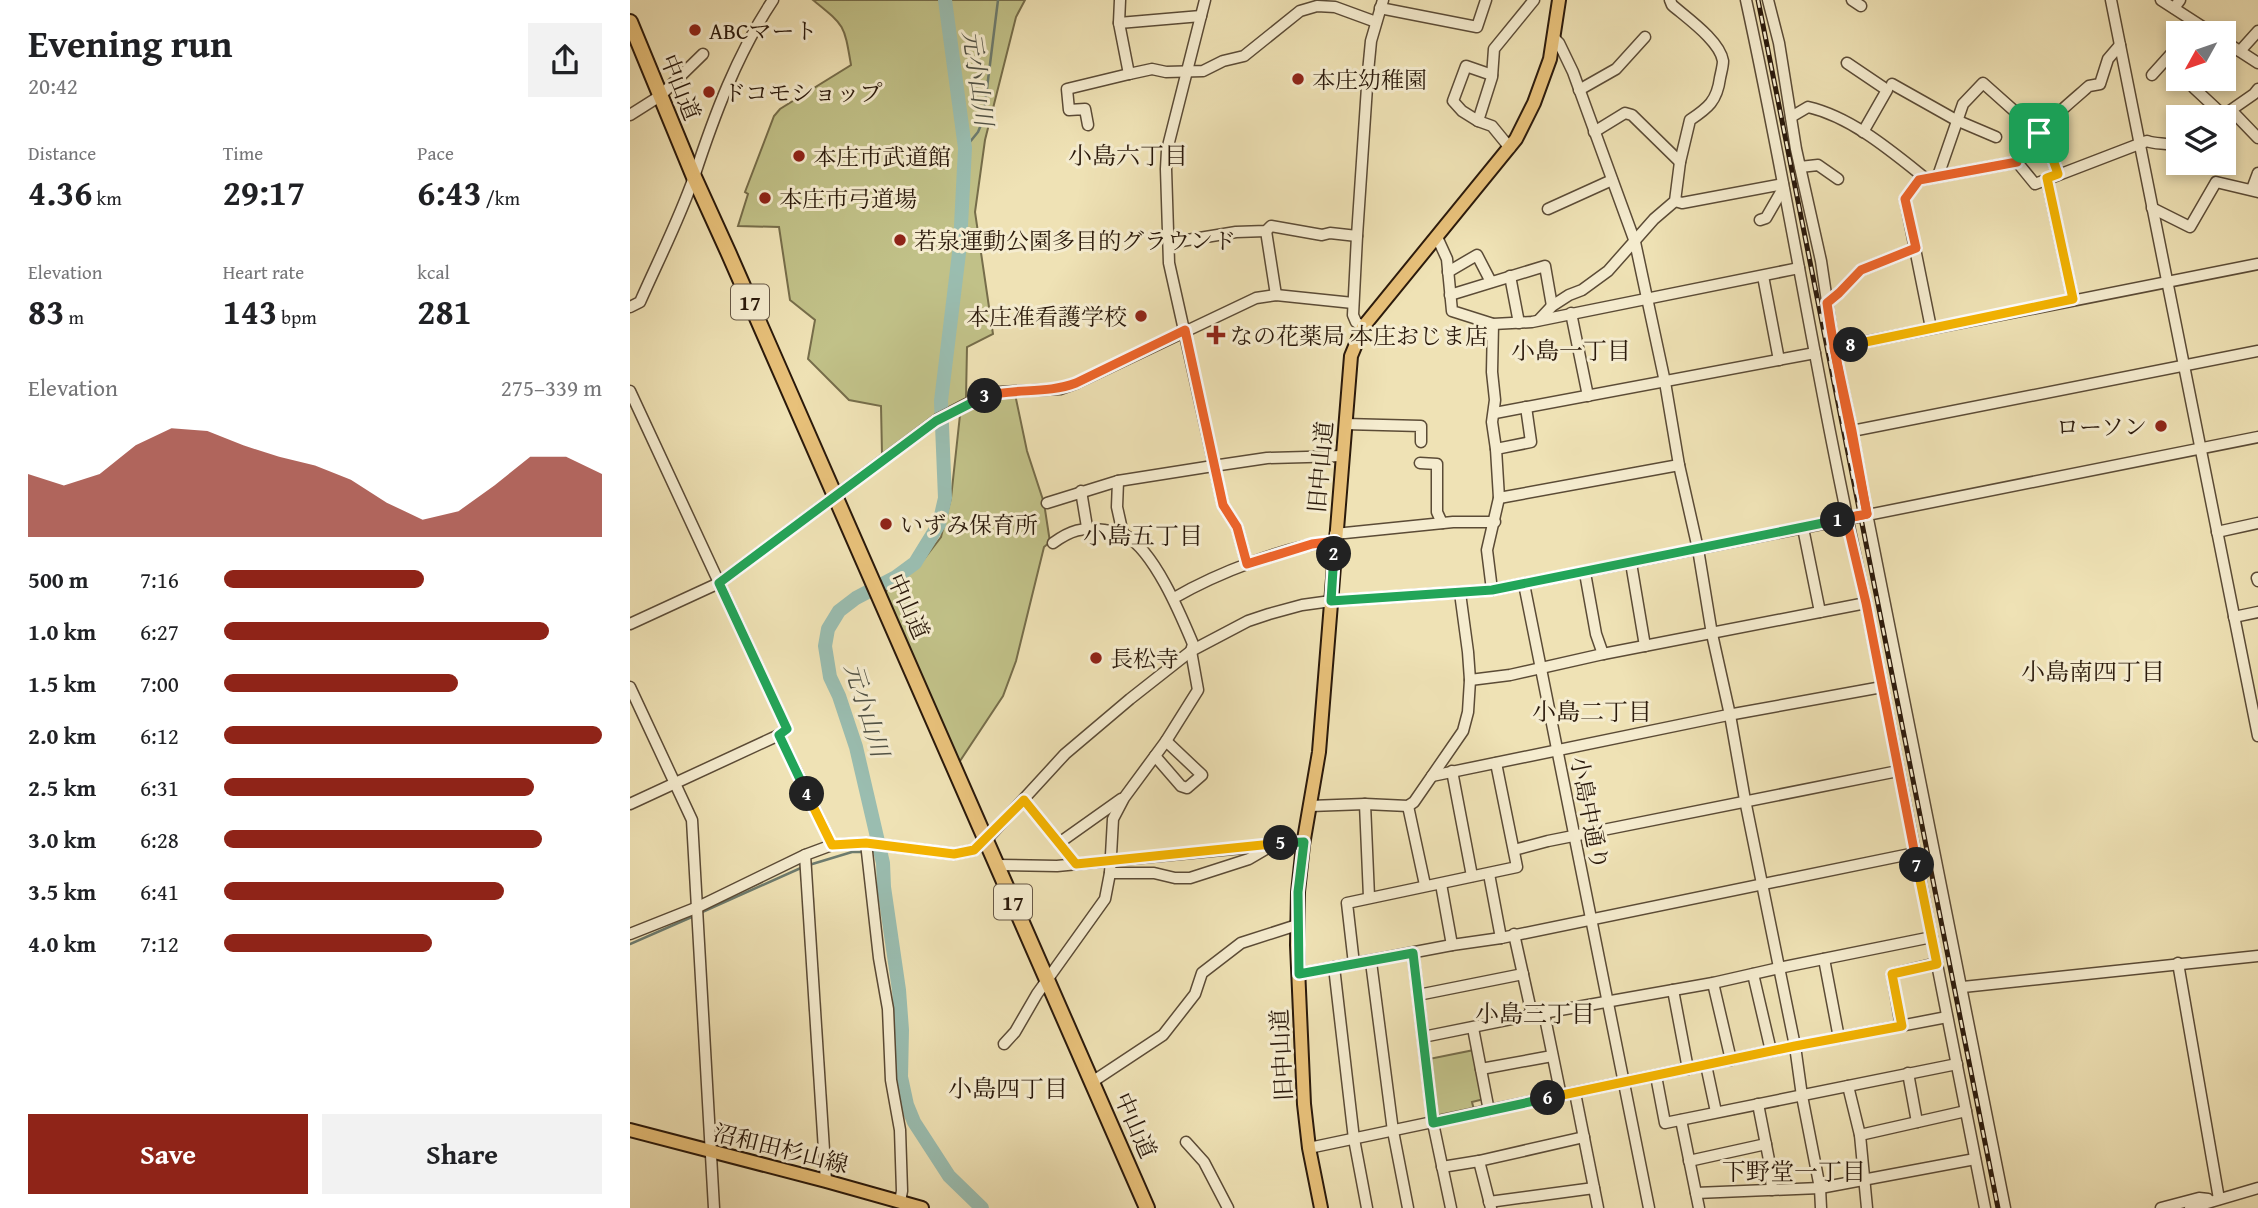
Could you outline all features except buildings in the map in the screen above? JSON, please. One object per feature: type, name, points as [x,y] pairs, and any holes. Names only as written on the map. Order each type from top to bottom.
[{"type":"highway","name":"中山道","points":[[630,22],[694,177],[1147,1208]]},
{"type":"main road","name":"旧中山道","points":[[1321,1208],[1309,1148],[1304,1092],[1298,892],[1319,752],[1351,356],[1363,327],[1510,148],[1534,103],[1550,59],[1555,39],[1558,0]]},
{"type":"main road","name":"沼和田杉山線","points":[[630,1130],[922,1208]]},
{"type":"street","points":[[630,307],[640,302],[694,177],[704,143],[742,54],[774,0]]},
{"type":"street","points":[[1120,0],[1119,23],[1129,74]]},
{"type":"street","points":[[1205,0],[1167,150],[1169,263],[1223,505],[1237,527],[1247,564]]},
{"type":"street","points":[[1363,327],[1353,316],[1353,303],[1369,62],[1382,4],[1477,27],[1486,0]]},
{"type":"street","points":[[1478,121],[1492,75],[1494,49],[1534,0]]},
{"type":"street","points":[[1539,320],[1552,306],[1583,290],[1608,271],[1654,219],[1675,201],[1680,162],[1690,120],[1713,101],[1720,83],[1723,61],[1706,35],[1672,5],[1670,0]]},
{"type":"street","points":[[1746,0],[1984,1208]]},
{"type":"street","points":[[1768,0],[1779,43],[1800,167],[1821,261],[1834,348],[2005,1208]]},
{"type":"street","points":[[2111,0],[2234,617],[2255,700],[2258,736]]},
{"type":"street","points":[[2161,0],[2177,4],[2194,21]]},
{"type":"street","points":[[1088,125],[1085,109],[1069,110],[1067,89],[1152,69],[1166,72],[1203,71],[1223,61],[1244,56],[1300,11],[1317,6],[1335,7],[1376,22]]},
{"type":"street","points":[[1119,23],[1201,16]]},
{"type":"street","points":[[2240,51],[2258,31]]},
{"type":"street","points":[[1579,90],[1616,69],[1645,37]]},
{"type":"street","points":[[1555,39],[1579,90],[1635,242],[1795,1046],[1820,1188],[1821,1208]]},
{"type":"street","points":[[2120,45],[2108,58],[2100,84],[2089,86],[2039,133],[2018,156],[2017,162],[2035,184],[2140,143],[2147,141],[2166,145]]},
{"type":"street","points":[[2236,48],[2258,63]]},
{"type":"street","points":[[630,115],[660,96],[703,54]]},
{"type":"street","points":[[2151,75],[2166,59]]},
{"type":"street","points":[[1847,63],[1887,90],[1863,132]]},
{"type":"street","points":[[1492,75],[1466,66],[1453,101],[1462,111],[1492,126],[1510,148]]},
{"type":"street","points":[[1938,176],[1962,104],[1983,83],[2039,133],[2049,148],[2058,174]]},
{"type":"street","points":[[1892,85],[1956,120],[1996,137]]},
{"type":"street","points":[[2198,91],[2214,105]]},
{"type":"street","points":[[2236,107],[2257,94]]},
{"type":"street","points":[[1791,117],[1808,107],[1826,111],[1863,132],[1925,178]]},
{"type":"street","points":[[1594,132],[1625,113],[1632,115],[1680,162]]},
{"type":"street","points":[[2236,122],[2258,138]]},
{"type":"street","points":[[1931,328],[1905,199],[1919,180],[1925,178],[2017,162]]},
{"type":"street","points":[[1800,167],[1818,165],[1839,179]]},
{"type":"street","points":[[2152,208],[2190,227],[2216,181],[2255,190],[2258,173]]},
{"type":"street","points":[[2047,178],[2073,299]]},
{"type":"street","points":[[1548,209],[1612,180]]},
{"type":"street","points":[[1675,201],[1682,203],[1784,187]]},
{"type":"street","points":[[1760,220],[1766,218],[1784,187]]},
{"type":"street","points":[[1276,295],[1266,232],[1271,226],[1322,235],[1331,233],[1357,236]]},
{"type":"street","points":[[1169,243],[1236,232],[1266,232]]},
{"type":"street","points":[[1437,237],[1447,259],[1452,311],[1493,324],[1539,320],[1799,268]]},
{"type":"street","points":[[1827,303],[1861,270],[1916,248]]},
{"type":"street","points":[[1448,272],[1477,255],[1491,282]]},
{"type":"street","points":[[1834,348],[2258,264]]},
{"type":"street","points":[[1450,295],[1545,266],[1552,306]]},
{"type":"street","points":[[1510,276],[1519,323]]},
{"type":"street","points":[[1763,276],[1779,360]]},
{"type":"street","points":[[630,624],[719,583],[938,419],[981,397],[1000,392],[1060,389],[1256,298],[1276,295],[1353,303]]},
{"type":"street","points":[[1571,313],[1588,396]]},
{"type":"street","points":[[1492,590],[1486,550],[1499,498],[1492,422],[1493,324]]},
{"type":"street","points":[[1852,431],[2258,351]]},
{"type":"street","points":[[1494,413],[1815,353]]},
{"type":"street","points":[[630,391],[787,729],[630,804]]},
{"type":"street","points":[[1496,449],[1531,442],[1526,407]]},
{"type":"street","points":[[1345,424],[1421,425],[1421,442]]},
{"type":"street","points":[[630,934],[698,907],[805,855],[832,845],[869,844],[954,854],[974,850],[1065,754],[1191,651],[1248,621],[1302,605],[1492,590],[1585,573],[2258,436]]},
{"type":"street","points":[[1047,503],[1118,481],[1267,458],[1343,456]]},
{"type":"street","points":[[1420,463],[1437,464],[1437,512],[1442,523]]},
{"type":"street","points":[[1499,498],[1679,465]]},
{"type":"street","points":[[1118,481],[1117,507],[1123,534]]},
{"type":"street","points":[[1082,491],[1087,527]]},
{"type":"street","points":[[1174,598],[1247,564],[1335,538],[1442,523],[1495,522]]},
{"type":"street","points":[[2217,532],[2258,523]]},
{"type":"street","points":[[1004,1044],[1015,1032],[1105,899],[1110,873],[1113,819],[1124,798],[1166,741],[1198,690],[1191,651],[1193,644],[1174,598],[1142,549],[1123,534],[1087,527],[1067,534],[1053,543]]},
{"type":"street","points":[[1803,528],[1820,612]]},
{"type":"street","points":[[1631,563],[1645,646]]},
{"type":"street","points":[[1585,573],[1596,634],[1603,654]]},
{"type":"street","name":"小島中通り","points":[[1524,584],[1649,1208]]},
{"type":"street","points":[[1310,806],[1408,806],[1414,802],[1463,731],[1468,712],[1470,680],[1460,593]]},
{"type":"street","points":[[1470,680],[1541,669],[1603,654],[1866,603]]},
{"type":"street","points":[[2234,617],[2258,612]]},
{"type":"street","points":[[630,687],[692,820],[714,1208]]},
{"type":"street","points":[[1432,776],[1882,687]]},
{"type":"street","points":[[779,735],[832,845]]},
{"type":"street","points":[[1155,756],[1181,786],[1187,788],[1202,775],[1166,741]]},
{"type":"street","points":[[1354,964],[1347,903],[1517,867],[1496,763]]},
{"type":"street","points":[[1452,771],[1472,876]]},
{"type":"street","points":[[1514,850],[1574,835],[1898,771]]},
{"type":"street","points":[[1059,843],[1124,798]]},
{"type":"street","points":[[1024,800],[1076,864]]},
{"type":"street","points":[[1365,804],[1369,898]]},
{"type":"street","points":[[1408,806],[1425,885]]},
{"type":"street","points":[[997,865],[1057,866],[1304,842]]},
{"type":"street","points":[[869,844],[879,958],[888,1009],[891,1080],[900,1130],[903,1204]]},
{"type":"street","points":[[1110,873],[1154,873],[1190,878],[1249,859],[1275,844]]},
{"type":"street","points":[[1299,974],[1501,938],[1915,853]]},
{"type":"street","points":[[805,855],[826,1181]]},
{"type":"street","points":[[1489,874],[1501,938]]},
{"type":"street","points":[[1441,884],[1452,945]]},
{"type":"street","points":[[1092,1082],[1163,1035],[1195,994],[1202,973],[1241,943],[1297,925]]},
{"type":"street","points":[[1514,934],[1532,1015]]},
{"type":"street","points":[[1423,1037],[1713,983],[1932,937]]},
{"type":"street","points":[[1413,953],[1433,1123],[1451,1208]]},
{"type":"street","points":[[1962,987],[2258,956]]},
{"type":"street","points":[[1824,958],[1839,1038]]},
{"type":"street","points":[[1371,962],[1393,1131],[1408,1208]]},
{"type":"street","points":[[2178,963],[2219,1199]]},
{"type":"street","points":[[1902,1026],[1892,974],[1937,964]]},
{"type":"street","points":[[1334,967],[1354,1139],[1367,1208]]},
{"type":"street","points":[[1418,995],[1523,974]]},
{"type":"street","points":[[1753,974],[1771,1051]]},
{"type":"street","points":[[1713,983],[1731,1060]]},
{"type":"street","points":[[1673,990],[1688,1069]]},
{"type":"street","points":[[1544,1013],[1561,1096]]},
{"type":"street","points":[[1309,1148],[1795,1046],[1947,1017]]},
{"type":"street","points":[[1473,1028],[1489,1111]]},
{"type":"street","points":[[1482,1069],[1552,1056]]},
{"type":"street","points":[[1706,1065],[1716,1112]]},
{"type":"street","points":[[1656,1076],[1665,1123],[1957,1065]]},
{"type":"street","points":[[1908,1073],[1917,1122]]},
{"type":"street","points":[[1849,1086],[1860,1135],[1867,1208]]},
{"type":"street","points":[[1575,1093],[1598,1208]]},
{"type":"street","points":[[1758,1104],[1772,1190]]},
{"type":"street","points":[[1860,1135],[1966,1111]]},
{"type":"street","points":[[1681,1120],[1699,1208]]},
{"type":"street","points":[[1442,1167],[1584,1137]]},
{"type":"street","points":[[1186,1142],[1204,1162],[1228,1208]]},
{"type":"street","points":[[1689,1161],[1766,1144]]},
{"type":"street","points":[[1696,1193],[1820,1188],[1975,1159]]},
{"type":"street","points":[[1479,1161],[1490,1205],[1594,1188]]},
{"type":"street","points":[[2190,1208],[2258,1188]]},
{"type":"street","points":[[2161,1208],[2199,1198],[2219,1199]]},
{"type":"street","points":[[2205,1208],[2219,1199]]},
{"type":"green space","points":[[813,0],[1025,0],[1016,17],[985,140],[975,212],[993,334],[967,347],[966,398],[937,413],[882,454],[881,406],[849,400],[808,359],[815,320],[790,300],[779,227],[738,226],[748,194],[745,192],[774,116],[780,109],[851,65],[847,41],[841,27]]},
{"type":"green space","points":[[1015,394],[1027,451],[1044,503],[1050,542],[1044,547],[1016,661],[1003,696],[958,764],[885,592],[924,559],[941,537],[951,498],[960,415],[992,398]]},
{"type":"green space","points":[[1474,1050],[1484,1099],[1472,1102],[1474,1110],[1438,1118],[1434,1115],[1429,1059]]},
{"type":"waterway","name":"元小山川","points":[[945,0],[965,148],[960,245],[941,401],[945,498],[939,524],[915,563],[839,611],[828,629],[825,646],[830,677],[856,747],[883,863],[899,990],[901,1077],[907,1105],[914,1122],[949,1176],[982,1208]]},
{"type":"waterway","points":[[965,148],[978,132],[983,120],[998,0]]},
{"type":"waterway","points":[[809,865],[852,852],[864,852]]},
{"type":"waterway","points":[[870,852],[881,852]]},
{"type":"waterway","points":[[700,913],[803,867]]},
{"type":"waterway","points":[[630,944],[694,916]]},
{"type":"railway","points":[[1758,0],[1998,1208]]},
{"type":"place","name":"ABCマート","points":[[695,30]]},
{"type":"place","name":"本庄幼稚園","points":[[1298,79]]},
{"type":"place","name":"ドコモショップ","points":[[709,92]]},
{"type":"place","name":"本庄市武道館","points":[[799,156]]},
{"type":"place","name":"本庄市弓道場","points":[[765,198]]},
{"type":"place","name":"若泉運動公園多目的グラウンド","points":[[900,240]]},
{"type":"place","name":"本庄准看護学校","points":[[1141,316]]},
{"type":"place","name":"なの花薬局 本庄おじま店","points":[[1216,335]]},
{"type":"place","name":"ローソン","points":[[2161,426]]},
{"type":"place","name":"いずみ保育所","points":[[886,524]]},
{"type":"place","name":"長松寺","points":[[1096,658]]},
{"type":"district","name":"小島六丁目","points":[[1128,155]]},
{"type":"district","name":"小島一丁目","points":[[1571,350]]},
{"type":"district","name":"小島五丁目","points":[[1143,535]]},
{"type":"district","name":"小島南四丁目","points":[[2093,671]]},
{"type":"district","name":"小島二丁目","points":[[1592,711]]},
{"type":"district","name":"小島三丁目","points":[[1535,1013]]},
{"type":"district","name":"小島四丁目","points":[[1008,1088]]},
{"type":"district","name":"下野堂一丁目","points":[[1794,1171]]},
{"type":"route","points":[[2039,133],[2018,156],[2017,162],[1919,180],[1905,199],[1916,248],[1861,270],[1827,303],[1834,348],[1867,514],[1846,518],[1803,528],[1585,573],[1492,590],[1331,601],[1335,541],[1312,544],[1247,564],[1237,527],[1223,505],[1185,330],[1060,389],[1000,392],[981,397],[938,419],[719,583],[787,729],[779,735],[832,845],[866,843],[954,854],[974,850],[1024,800],[1076,864],[1304,842],[1298,892],[1299,974],[1413,953],[1433,1123],[1902,1026],[1892,974],[1937,964],[1866,603],[1846,518],[1855,517],[1867,514],[1852,431],[1834,348],[2073,299],[2047,178],[2058,174],[2049,148],[2039,133]]}]
